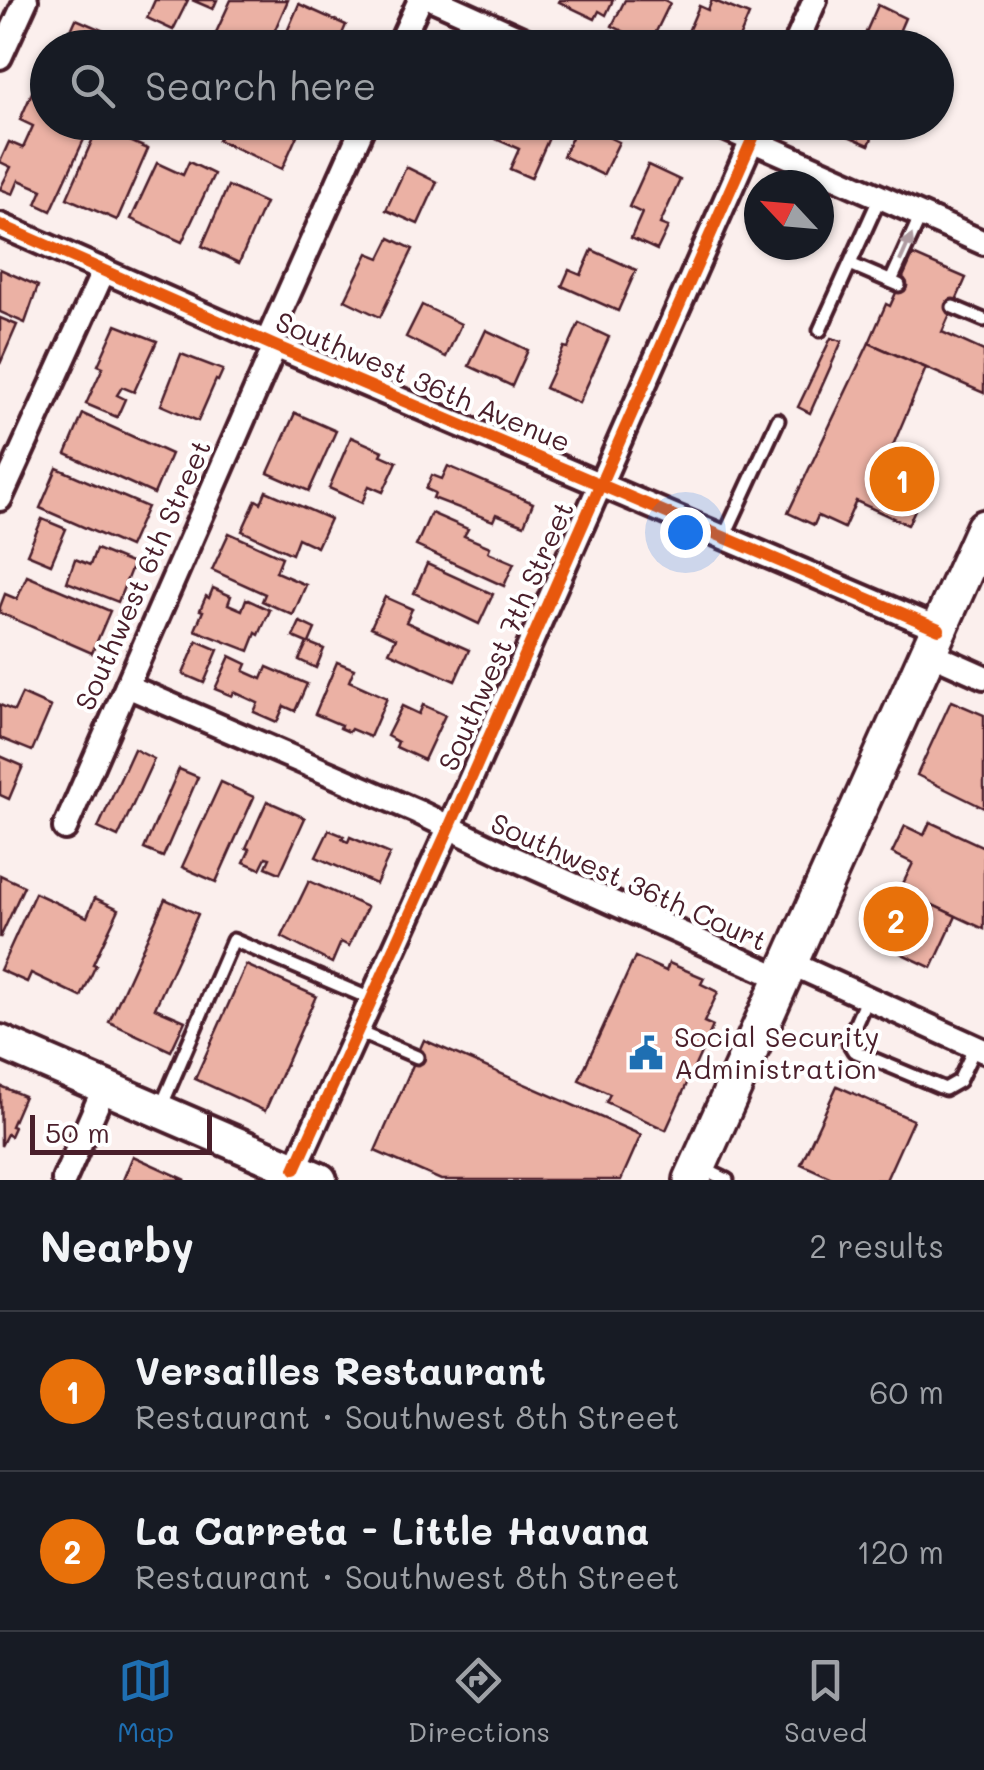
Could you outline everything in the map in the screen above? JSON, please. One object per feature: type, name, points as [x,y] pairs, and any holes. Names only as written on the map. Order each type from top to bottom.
[{"type":"main road","points":[[706,1176],[784,970],[984,528]]},
{"type":"main road","points":[[0,1042],[308,1174]]},
{"type":"street","points":[[0,58],[26,0]]},
{"type":"street","points":[[406,30],[420,0]]},
{"type":"street","points":[[436,0],[502,30]]},
{"type":"street","points":[[802,30],[815,0]]},
{"type":"street","name":"Southwest 6th Street","points":[[65,828],[357,140]]},
{"type":"street","name":"Southwest 7th Street","points":[[308,1174],[356,1032],[450,828],[752,140]]},
{"type":"street","points":[[771,140],[880,197],[984,243]]},
{"type":"street","name":"Southwest 36th Avenue","points":[[0,225],[724,537],[934,640],[984,678]]},
{"type":"street","points":[[0,500],[104,270]]},
{"type":"street","name":"Southwest 36th Court","points":[[126,686],[450,828],[784,970],[867,998],[980,1050]]},
{"type":"street","points":[[64,1180],[106,1086]]},
{"type":"lane","points":[[820,330],[880,197]]},
{"type":"lane","points":[[850,264],[895,283],[921,215]]},
{"type":"lane","points":[[953,307],[984,320]]},
{"type":"lane","points":[[724,537],[778,420]]},
{"type":"lane","points":[[159,1111],[232,940],[371,1000]]},
{"type":"lane","points":[[867,998],[851,1034],[849,1044],[854,1051],[945,1089],[959,1081],[980,1050]]},
{"type":"lane","points":[[356,1032],[417,1057]]},
{"type":"building","points":[[155,0],[188,0],[173,30],[147,18]]},
{"type":"building","points":[[192,0],[217,0],[213,9]]},
{"type":"building","points":[[231,0],[288,0],[275,30],[217,30]]},
{"type":"building","points":[[560,0],[613,0],[606,15],[599,11],[595,19]]},
{"type":"building","points":[[625,0],[670,3],[657,30],[620,30],[612,26]]},
{"type":"building","points":[[712,0],[749,15],[743,30],[689,30],[699,6],[708,10]]},
{"type":"building","points":[[299,4],[346,25],[344,30],[288,30]]},
{"type":"building","points":[[878,5],[905,18],[900,30],[867,30]]},
{"type":"building","points":[[76,19],[101,30],[71,30]]},
{"type":"building","points":[[30,97],[30,125],[20,120]]},
{"type":"building","points":[[30,133],[30,140],[84,140],[51,211],[36,204],[42,190],[19,180],[13,194],[0,189],[11,167],[0,162],[9,142],[23,148]]},
{"type":"building","points":[[92,140],[128,140],[148,149],[117,220],[67,198]]},
{"type":"building","points":[[218,140],[295,140],[282,169]]},
{"type":"building","points":[[498,140],[548,140],[531,178],[510,169],[519,149]]},
{"type":"building","points":[[571,140],[619,142],[603,175],[563,156]]},
{"type":"building","points":[[189,162],[214,174],[182,242],[131,219],[157,163],[183,175]]},
{"type":"building","points":[[648,165],[680,180],[660,224],[668,227],[657,250],[631,238],[642,213],[629,207]]},
{"type":"building","points":[[406,167],[437,182],[418,224],[386,210]]},
{"type":"building","points":[[228,186],[265,203],[239,263],[202,246]]},
{"type":"building","points":[[390,238],[413,249],[380,317],[345,300],[368,253],[380,258]]},
{"type":"building","points":[[592,250],[636,270],[618,311],[562,286],[569,270],[581,275]]},
{"type":"building","points":[[913,255],[966,278],[942,332],[984,351],[984,393],[869,343]]},
{"type":"building","points":[[0,269],[38,286],[25,323],[0,312]]},
{"type":"building","points":[[422,305],[461,324],[446,357],[406,337]]},
{"type":"building","points":[[0,318],[17,325],[0,364]]},
{"type":"building","points":[[579,323],[609,337],[579,403],[545,388]]},
{"type":"building","points":[[116,325],[157,341],[134,392],[122,387],[117,395],[125,399],[117,417],[86,404]]},
{"type":"building","points":[[486,330],[528,350],[512,386],[469,366]]},
{"type":"building","points":[[831,338],[842,341],[810,413],[798,407]]},
{"type":"building","points":[[869,343],[926,368],[888,457],[930,476],[908,525],[856,501],[844,528],[818,516],[814,525],[788,513]]},
{"type":"building","points":[[181,354],[223,370],[198,421],[161,405]]},
{"type":"building","points":[[295,413],[336,431],[309,491],[268,473]]},
{"type":"building","points":[[83,414],[171,454],[154,494],[66,454]]},
{"type":"building","points":[[351,437],[397,462],[383,492],[369,486],[362,503],[329,488]]},
{"type":"building","points":[[448,466],[533,503],[524,525],[496,514],[493,521],[433,498],[435,493],[426,489],[432,475],[442,479]]},
{"type":"building","points":[[57,468],[147,507],[129,547],[40,508]]},
{"type":"building","points":[[266,491],[330,519],[317,547],[298,538],[292,554],[242,531],[256,500],[261,503]]},
{"type":"building","points":[[431,513],[468,529],[464,536],[514,563],[504,586],[416,546]]},
{"type":"building","points":[[42,519],[66,529],[51,564],[27,554]]},
{"type":"building","points":[[229,533],[282,557],[276,572],[306,585],[293,615],[262,601],[265,594],[212,570]]},
{"type":"building","points":[[96,549],[133,564],[118,602],[67,582],[75,559],[90,565]]},
{"type":"building","points":[[427,564],[493,594],[479,624],[414,593]]},
{"type":"building","points":[[27,576],[110,611],[92,653],[0,613],[5,594],[17,599]]},
{"type":"building","points":[[213,588],[231,596],[228,604],[242,610],[246,599],[270,610],[249,651],[195,630],[206,596],[209,598]]},
{"type":"building","points":[[385,597],[412,609],[406,622],[469,650],[455,681],[389,652],[396,638],[371,627]]},
{"type":"building","points":[[300,622],[315,629],[309,643],[324,649],[316,668],[299,660],[307,643],[293,637]]},
{"type":"building","points":[[197,641],[218,650],[204,683],[183,674]]},
{"type":"building","points":[[230,656],[247,664],[244,671],[262,679],[267,667],[307,684],[295,711],[284,706],[277,722],[254,712],[258,703],[234,692],[232,696],[215,689]]},
{"type":"building","points":[[337,662],[354,669],[349,681],[387,698],[370,737],[351,729],[349,732],[315,714]]},
{"type":"building","points":[[22,694],[51,707],[32,751],[0,738],[0,705],[14,711]]},
{"type":"building","points":[[951,701],[984,715],[984,808],[917,775]]},
{"type":"building","points":[[423,705],[445,715],[424,760],[396,747],[398,742],[387,736],[402,706],[419,714]]},
{"type":"building","points":[[134,749],[154,759],[118,837],[98,828]]},
{"type":"building","points":[[0,756],[23,766],[9,799],[0,795]]},
{"type":"building","points":[[179,769],[198,777],[163,857],[144,849]]},
{"type":"building","points":[[221,782],[254,797],[216,882],[182,867]]},
{"type":"building","points":[[267,801],[305,818],[280,873],[266,867],[270,858],[266,857],[260,869],[244,862],[250,849],[246,848]]},
{"type":"building","points":[[930,822],[984,847],[984,929],[900,890],[913,863],[892,853],[905,826],[924,835]]},
{"type":"building","points":[[329,830],[348,842],[350,837],[390,854],[376,884],[316,857]]},
{"type":"building","points":[[0,875],[24,886],[0,938]]},
{"type":"building","points":[[309,881],[367,907],[349,946],[341,942],[332,963],[282,937]]},
{"type":"building","points":[[895,887],[956,916],[932,968],[879,943],[875,931]]},
{"type":"building","points":[[35,893],[87,917],[95,898],[119,909],[81,997],[31,973],[27,982],[0,970]]},
{"type":"building","points":[[165,899],[198,914],[155,1008],[185,1021],[171,1051],[109,1022]]},
{"type":"building","name":"Social Security Administration","points":[[635,957],[666,971],[669,963],[704,978],[701,984],[718,992],[704,1022],[713,1026],[666,1130],[606,1102],[610,1094],[579,1080]]},
{"type":"building","points":[[246,965],[316,996],[265,1111],[195,1079]]},
{"type":"building","points":[[424,1040],[641,1135],[621,1180],[441,1180],[375,1151]]},
{"type":"building","points":[[0,1086],[24,1096],[10,1136],[7,1134],[1,1146]]},
{"type":"building","points":[[837,1086],[913,1120],[886,1180],[836,1180],[801,1164]]},
{"type":"building","points":[[133,1156],[186,1180],[123,1180]]},
{"type":"cycle path","points":[[295,1169],[752,140]]},
{"type":"cycle path","points":[[0,225],[939,629]]},
{"type":"place","name":"Versailles Restaurant","points":[[902,479]]},
{"type":"place","name":"La Carreta - Little Havana","points":[[896,919]]},
{"type":"place","name":"Social Security Administration","points":[[646,1053]]}]
